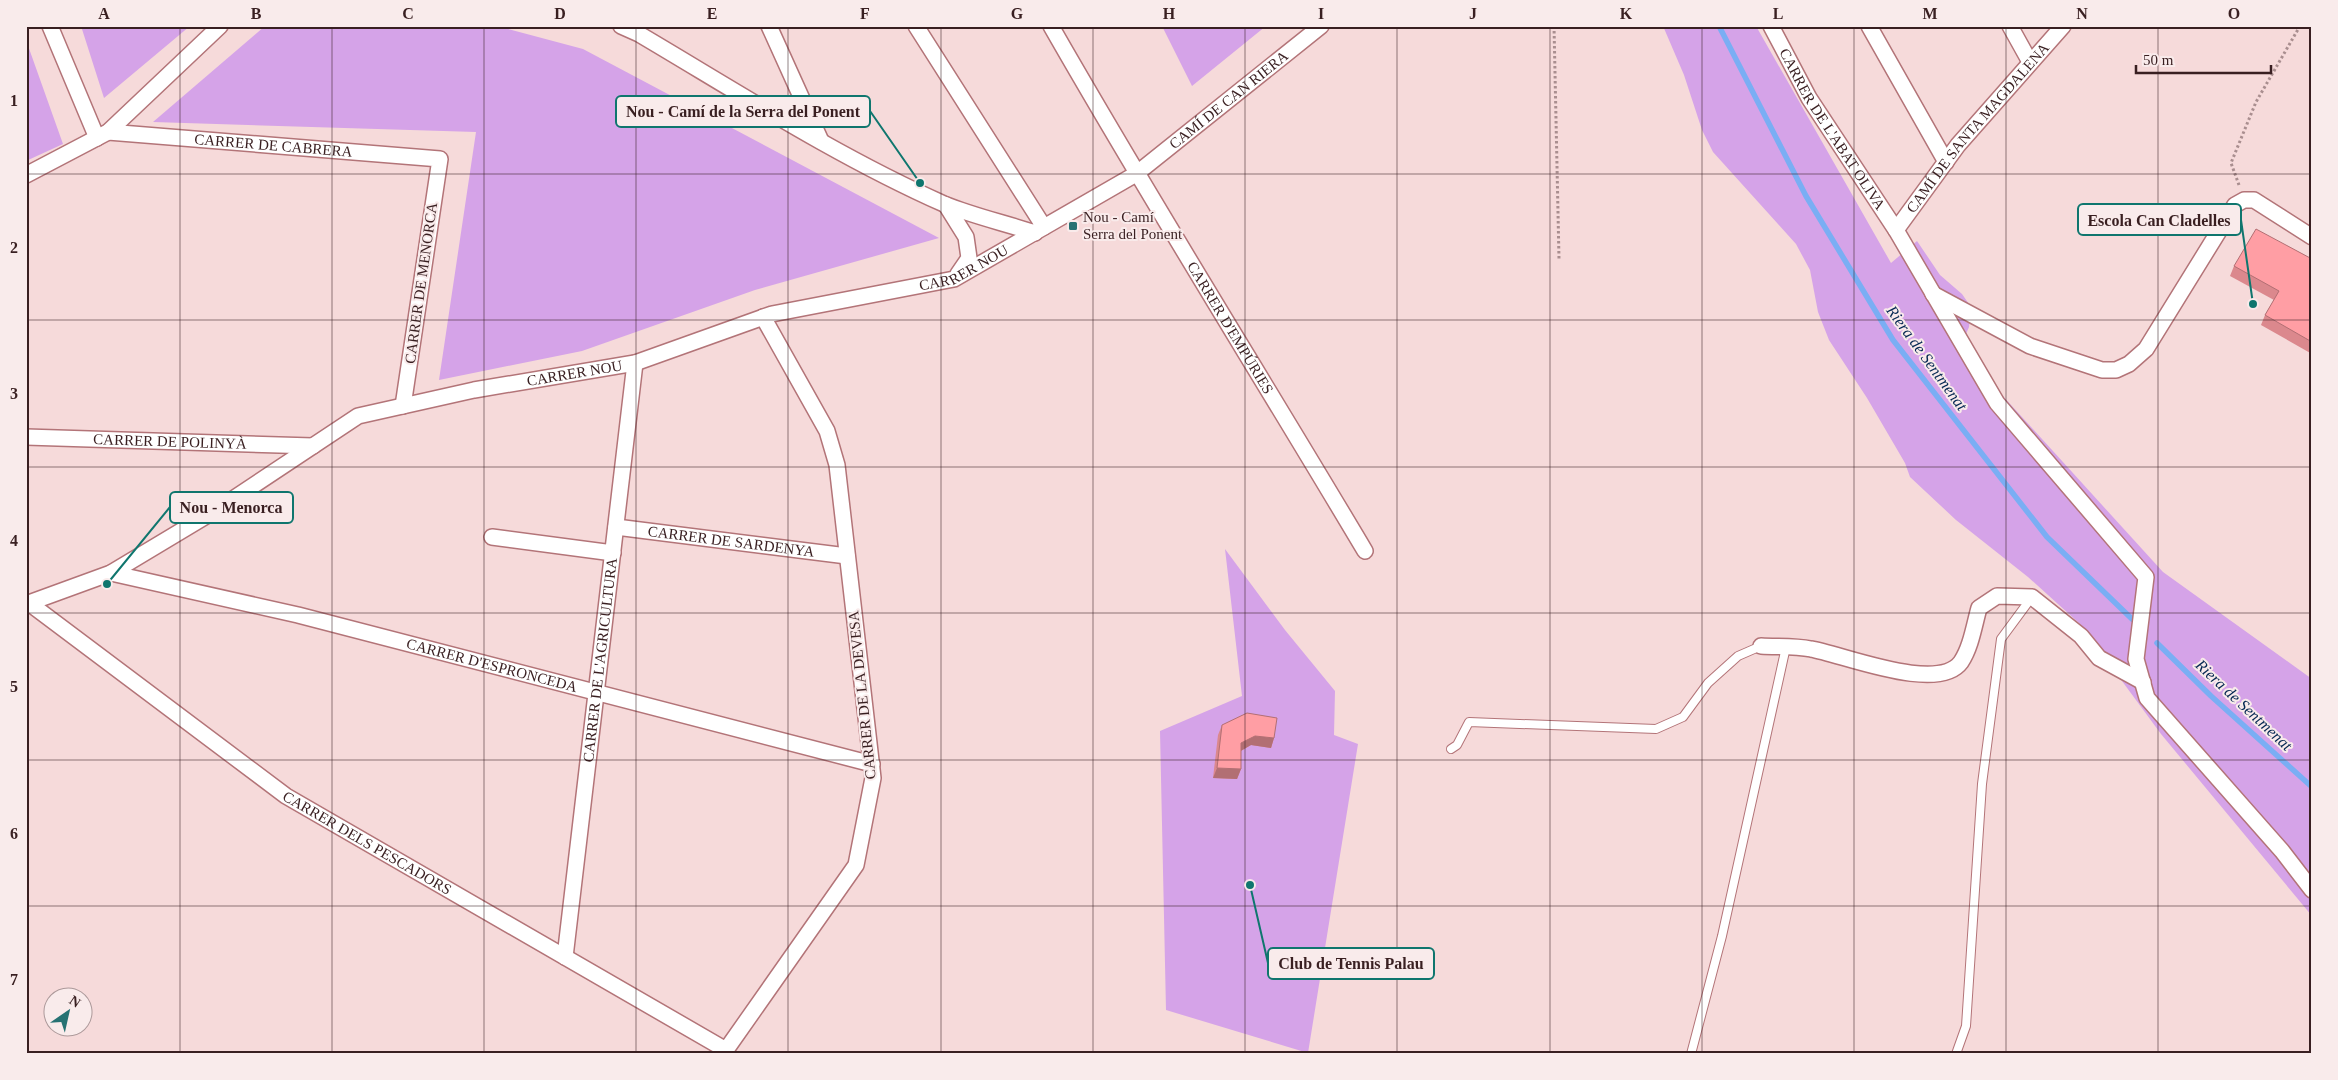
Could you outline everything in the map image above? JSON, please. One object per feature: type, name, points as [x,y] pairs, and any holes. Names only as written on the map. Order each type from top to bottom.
[{"type":"street","points":[[50,26],[102,135]]},
{"type":"street","points":[[26,175],[102,135],[220,26]]},
{"type":"street","points":[[621,26],[639,34],[821,141],[946,205],[1039,230]]},
{"type":"street","points":[[769,26],[821,141]]},
{"type":"street","points":[[916,26],[1039,230]]},
{"type":"street","name":"CARRER D'EMPÚRIES","points":[[1051,26],[1136,174],[1250,357],[1366,551]]},
{"type":"street","name":"CAMÍ DE CAN RIERA","points":[[1136,174],[1321,26]]},
{"type":"street","name":"CARRER DE L'ABAT OLIVA","points":[[1771,26],[1809,98],[1896,230],[1997,403],[2146,577],[2136,659],[2147,698],[2282,851],[2312,890]]},
{"type":"street","points":[[1869,26],[1946,162]]},
{"type":"street","points":[[2010,26],[2030,62]]},
{"type":"street","name":"CAMÍ DE SANTA MAGDALENA","points":[[1896,230],[1946,162],[2030,62],[2063,26]]},
{"type":"street","name":"CARRER DE CABRERA","points":[[102,135],[440,159]]},
{"type":"street","name":"CARRER DE MENORCA","points":[[403,406],[440,159]]},
{"type":"street","name":"CARRER NOU","points":[[28,603],[111,573],[221,507],[358,416],[474,390],[636,363],[763,317],[954,279],[1136,174]]},
{"type":"street","points":[[1933,294],[2030,346],[2102,370],[2116,370],[2129,364],[2146,349],[2229,212],[2244,200],[2254,200],[2263,204],[2312,237]]},
{"type":"street","points":[[946,205],[966,237],[969,258],[954,279]]},
{"type":"street","name":"CARRER DE LA DEVESA","points":[[726,1050],[856,865],[873,778],[837,465],[828,431],[763,317]]},
{"type":"street","name":"CARRER DE L'AGRICULTURA","points":[[565,957],[636,363]]},
{"type":"street","name":"CARRER DE POLINYÀ","points":[[26,437],[312,446]]},
{"type":"street","name":"CARRER DE SARDENYA","points":[[616,527],[847,556]]},
{"type":"street","points":[[492,537],[613,553]]},
{"type":"street","name":"CARRER D'ESPRONCEDA","points":[[111,573],[298,615],[596,694],[872,764]]},
{"type":"street","points":[[1761,646],[1810,649],[1920,676],[1946,672],[1960,664],[1969,644],[1979,608],[1997,596],[2032,597],[2081,636],[2099,658],[2143,682]]},
{"type":"street","name":"CARRER DELS PESCADORS","points":[[28,603],[286,796],[726,1050]]},
{"type":"lane","points":[[1956,1054],[1966,1026],[1982,784],[2001,639],[2032,597]]},
{"type":"lane","points":[[1451,749],[1456,745],[1469,722],[1656,728],[1682,718],[1708,683],[1738,656],[1761,646]]},
{"type":"lane","points":[[1691,1054],[1722,936],[1786,647]]},
{"type":"path","points":[[1554,26],[1559,259]]},
{"type":"path","points":[[2244,200],[2231,163],[2256,102],[2300,26]]},
{"type":"shaded area","points":[[81,26],[190,26],[104,98]]},
{"type":"shaded area","points":[[265,26],[497,26],[583,49],[939,238],[755,290],[582,351],[439,380],[476,132],[153,122]]},
{"type":"shaded area","points":[[1162,26],[1266,26],[1192,86]]},
{"type":"shaded area","points":[[1663,26],[1756,26],[1891,263],[1917,241],[1940,275],[1962,294],[1971,307],[1969,327],[1966,334],[2001,394],[2163,572],[2312,679],[2312,916],[2161,734],[2080,624],[2028,577],[1956,520],[1910,477],[1905,463],[1867,398],[1829,340],[1818,312],[1810,270],[1796,244],[1713,152],[1702,130],[1684,75]]},
{"type":"shaded area","points":[[26,40],[63,144],[26,161]]},
{"type":"shaded area","points":[[1225,549],[1285,630],[1335,691],[1334,735],[1358,744],[1308,1053],[1166,1010],[1160,731],[1242,696]]},
{"type":"building","points":[[2256,229],[2312,259],[2312,342],[2265,315],[2279,291],[2234,266]]},
{"type":"building","points":[[1247,713],[1277,718],[1274,738],[1255,736],[1241,743],[1241,769],[1217,768],[1222,725]]},
{"type":"waterway","name":"Riera de Sentmenat","points":[[1719,26],[1806,196],[1893,340],[2047,537],[2132,619]]},
{"type":"waterway","name":"Riera de Sentmenat","points":[[2157,643],[2211,696],[2312,787]]},
{"type":"place","name":"Nou - Camí de la Serra del Ponent","points":[[920,183]]},
{"type":"place","name":"Nou - Camí Serra del Ponent","points":[[1073,226]]},
{"type":"place","name":"Escola Can Cladelles","points":[[2253,304]]},
{"type":"place","name":"Nou - Menorca","points":[[107,584]]},
{"type":"place","name":"Club de Tennis Palau","points":[[1250,885]]}]
